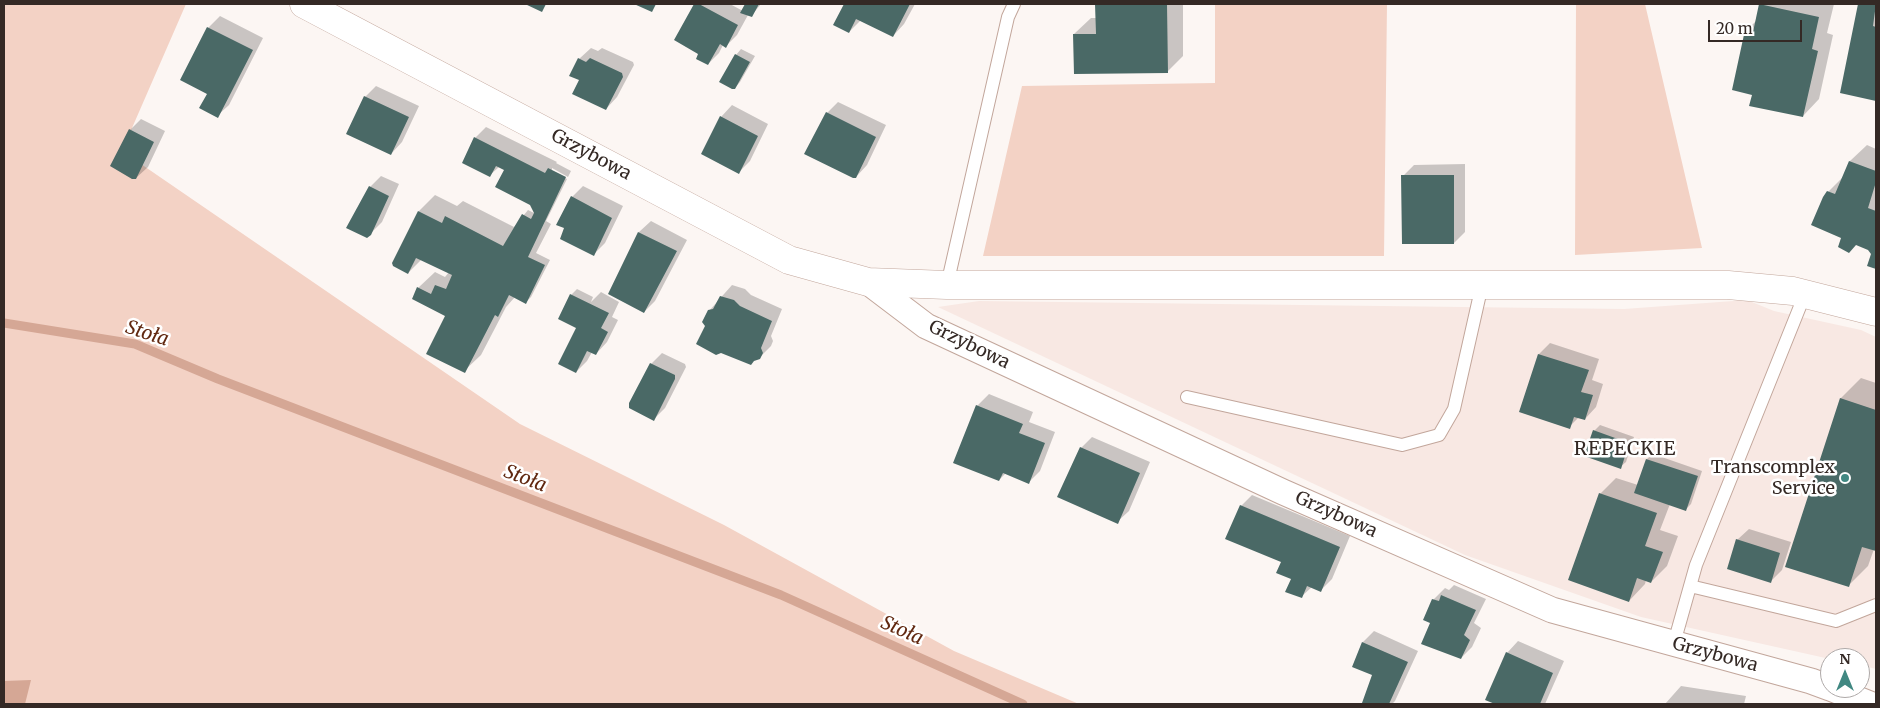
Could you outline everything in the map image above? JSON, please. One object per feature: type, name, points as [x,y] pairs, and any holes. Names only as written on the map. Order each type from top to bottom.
[{"type":"street","name":"Grzybowa","points":[[316,7],[788,260],[868,282],[947,285],[1728,285],[1793,291],[1876,312]]},
{"type":"street","name":"Grzybowa","points":[[868,282],[926,326],[1283,492],[1552,610],[1820,685]]},
{"type":"street","name":"Grzybowa","points":[[1855,698],[1870,704]]},
{"type":"lane","points":[[947,285],[1008,18],[1014,4]]},
{"type":"lane","points":[[1187,397],[1402,445],[1439,435],[1454,409],[1482,285]]},
{"type":"lane","points":[[1674,643],[1696,564],[1805,294]]},
{"type":"lane","points":[[1690,586],[1836,621],[1876,605]]},
{"type":"shaded area","points":[[4,4],[186,4],[122,151],[520,424],[724,525],[954,651],[1079,704],[4,704]]},
{"type":"shaded area","points":[[1215,4],[1387,4],[1384,256],[983,256],[1022,86],[1215,83]]},
{"type":"shaded area","points":[[1576,4],[1645,4],[1702,248],[1575,255]]},
{"type":"shaded area","points":[[1747,300],[1774,311],[1861,330],[1876,337],[1876,669],[1870,668],[1870,648],[1820,648],[1820,657],[1641,617],[1465,555],[938,307],[979,301],[1624,309]]},
{"type":"shaded area","points":[[31,680],[25,704],[4,704],[4,681]]},
{"type":"building","points":[[525,4],[546,4],[542,12]]},
{"type":"building","points":[[634,4],[656,4],[652,12]]},
{"type":"building","points":[[694,4],[699,4],[738,25],[726,48],[720,44],[708,65],[696,59],[698,54],[674,40]]},
{"type":"building","points":[[745,4],[759,4],[752,17],[740,13]]},
{"type":"building","points":[[844,4],[910,4],[893,37],[856,19],[849,33],[833,25]]},
{"type":"building","points":[[1095,4],[1167,4],[1168,73],[1074,74],[1073,34],[1096,34]]},
{"type":"building","points":[[1759,4],[1819,17],[1812,49],[1818,51],[1803,117],[1749,106],[1752,95],[1732,90],[1745,30],[1753,32]]},
{"type":"building","points":[[1858,4],[1876,4],[1873,26],[1876,27],[1876,101],[1840,93]]},
{"type":"building","points":[[207,27],[253,50],[218,118],[199,108],[207,94],[180,80]]},
{"type":"building","points":[[735,54],[750,62],[735,89],[732,89],[719,82]]},
{"type":"building","points":[[578,58],[586,62],[590,58],[622,73],[623,77],[606,110],[572,94],[579,80],[569,76]]},
{"type":"building","points":[[364,96],[409,117],[391,155],[346,134]]},
{"type":"building","points":[[826,112],[876,137],[856,178],[804,154]]},
{"type":"building","points":[[720,116],[758,136],[739,174],[701,154]]},
{"type":"building","points":[[129,129],[154,142],[136,179],[132,179],[110,166]]},
{"type":"building","points":[[474,137],[545,173],[548,168],[566,177],[528,257],[545,265],[526,304],[509,295],[498,317],[495,315],[465,373],[426,354],[445,316],[412,299],[417,287],[431,294],[435,285],[446,289],[452,275],[416,258],[408,274],[393,266],[392,263],[418,211],[442,223],[445,216],[503,246],[522,214],[531,219],[534,213],[530,205],[495,187],[504,170],[496,166],[490,177],[462,163]]},
{"type":"building","points":[[1849,161],[1876,171],[1876,182],[1868,208],[1876,211],[1876,269],[1867,266],[1871,254],[1868,250],[1856,245],[1849,253],[1838,247],[1841,238],[1811,225],[1827,191],[1835,194]]},
{"type":"building","points":[[1401,175],[1454,175],[1454,244],[1402,244]]},
{"type":"building","points":[[369,186],[389,196],[371,235],[367,238],[346,228]]},
{"type":"building","points":[[571,196],[612,218],[594,256],[560,239],[564,228],[556,225]]},
{"type":"building","points":[[638,232],[677,251],[644,313],[608,294]]},
{"type":"building","points":[[570,294],[609,313],[601,328],[608,332],[596,355],[587,351],[576,373],[558,364],[576,328],[558,319]]},
{"type":"building","points":[[720,296],[734,300],[740,306],[772,321],[761,348],[763,353],[760,359],[754,361],[751,365],[721,353],[716,355],[696,344],[705,326],[702,322],[708,310],[713,309]]},
{"type":"building","points":[[1538,354],[1589,370],[1581,392],[1593,395],[1585,420],[1574,417],[1570,429],[1519,412]]},
{"type":"building","points":[[650,363],[675,375],[675,379],[654,421],[629,408],[629,403]]},
{"type":"building","name":"Transcomplex Service","points":[[1840,398],[1876,410],[1876,551],[1862,547],[1849,587],[1785,567]]},
{"type":"building","points":[[976,405],[1023,424],[1019,433],[1045,443],[1029,484],[1003,473],[999,481],[953,463]]},
{"type":"building","points":[[1593,430],[1629,443],[1621,469],[1584,456]]},
{"type":"building","points":[[1080,447],[1140,473],[1118,524],[1057,497]]},
{"type":"building","points":[[1646,459],[1698,476],[1686,511],[1634,493]]},
{"type":"building","points":[[1599,493],[1657,513],[1645,546],[1663,552],[1651,583],[1637,578],[1629,602],[1568,580]]},
{"type":"building","points":[[1240,505],[1340,547],[1321,592],[1307,586],[1302,598],[1285,592],[1291,579],[1276,573],[1281,562],[1225,539]]},
{"type":"building","points":[[1736,539],[1780,553],[1771,583],[1727,569]]},
{"type":"building","points":[[1441,595],[1476,610],[1464,635],[1470,640],[1461,659],[1421,644],[1430,623],[1423,620],[1432,599],[1439,601]]},
{"type":"building","points":[[1362,642],[1408,662],[1389,704],[1362,703],[1372,675],[1352,667]]},
{"type":"building","points":[[1506,652],[1553,673],[1540,704],[1495,704],[1485,700]]},
{"type":"waterway","name":"Stoła","points":[[4,323],[135,344],[218,379],[781,595],[1023,704]]},
{"type":"place","name":"Transcomplex Service","points":[[1845,478]]},
{"type":"district","name":"REPECKIE","points":[[1625,450]]}]
